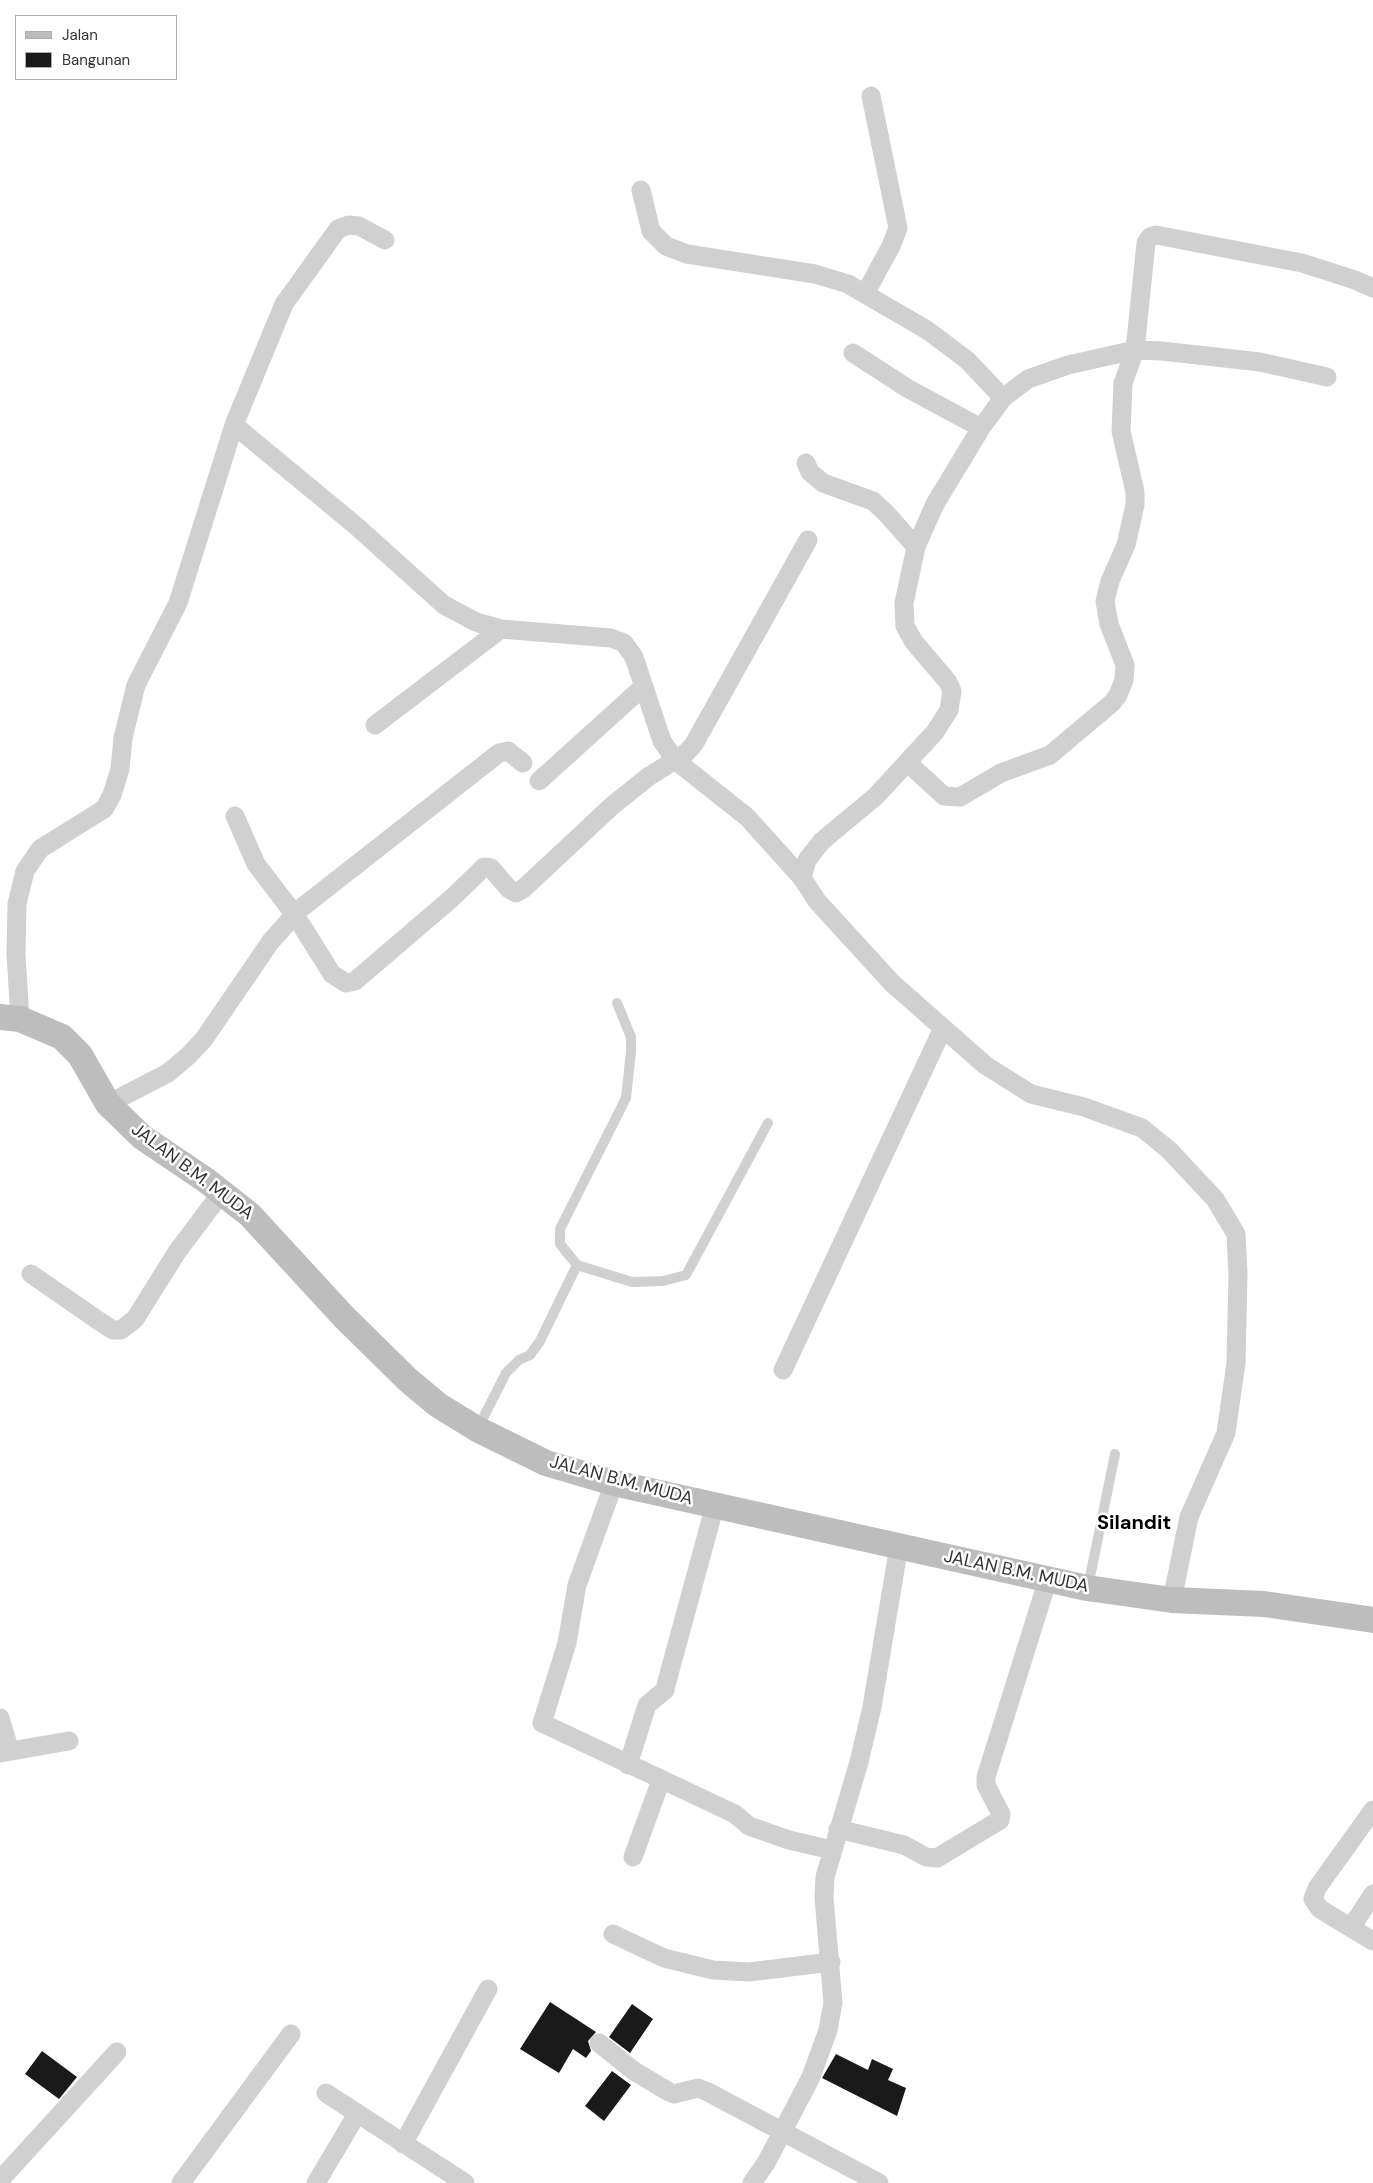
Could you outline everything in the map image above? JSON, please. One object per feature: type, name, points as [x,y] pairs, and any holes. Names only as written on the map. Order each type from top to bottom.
[{"type":"street","points":[[865,294],[891,246],[898,228],[871,96]]},
{"type":"street","points":[[641,190],[651,231],[666,246],[687,254],[815,274],[848,284],[927,330],[967,360],[1003,398]]},
{"type":"street","points":[[10,1018],[16,954],[17,904],[25,871],[40,848],[104,809],[112,795],[120,769],[123,738],[136,685],[178,604],[234,425],[284,304],[338,229],[349,225],[359,226],[385,240]]},
{"type":"street","points":[[908,763],[944,796],[960,797],[1001,773],[1050,755],[1112,703],[1118,695],[1124,680],[1124,666],[1109,624],[1105,601],[1110,581],[1126,545],[1135,492],[1121,431],[1123,383],[1135,350],[1146,243],[1150,237],[1156,235],[1302,263],[1355,280],[1373,288]]},
{"type":"street","points":[[802,878],[807,860],[822,841],[876,796],[908,763],[935,732],[949,710],[952,700],[948,682],[914,642],[905,626],[904,603],[916,547],[935,504],[980,428],[1003,398],[1028,379],[1068,365],[1135,350],[1162,351],[1260,362],[1327,377]]},
{"type":"street","points":[[853,353],[907,388],[980,428]]},
{"type":"street","points":[[234,425],[355,525],[444,604],[476,622],[501,629],[611,638],[624,643],[634,656],[662,741],[675,760],[747,817],[802,878],[817,901],[892,983],[985,1065],[1031,1094],[1084,1107],[1142,1128],[1170,1150],[1216,1198],[1236,1234],[1238,1274],[1236,1363],[1226,1433],[1189,1517],[1179,1556],[1172,1600]]},
{"type":"street","points":[[806,463],[810,472],[823,483],[873,501],[916,547]]},
{"type":"street","points":[[235,816],[256,864],[295,915],[332,974],[346,983],[355,981],[452,898],[484,867],[491,868],[509,889],[516,892],[523,889],[613,806],[648,777],[686,753],[694,744],[808,540]]},
{"type":"street","points":[[376,726],[501,629]]},
{"type":"street","points":[[539,781],[643,687]]},
{"type":"street","points":[[108,1104],[168,1073],[188,1056],[204,1039],[270,941],[295,915],[499,753],[508,751],[523,763]]},
{"type":"street","name":"JALAN B.M. MUDA","points":[[10,1018],[62,1037],[80,1055],[108,1104],[142,1137],[222,1192],[250,1215],[344,1317],[408,1380],[438,1405],[477,1429],[546,1463],[614,1482],[1088,1588],[1172,1600],[1264,1604],[1373,1620]]},
{"type":"street","points":[[783,1370],[943,1028]]},
{"type":"street","points":[[31,1274],[112,1330],[121,1330],[135,1319],[177,1252],[222,1192]]},
{"type":"street","points":[[614,1482],[577,1585],[567,1643],[542,1721],[544,1725],[735,1814],[749,1826],[758,1830],[832,1850]]},
{"type":"street","points":[[628,1765],[647,1705],[665,1690],[715,1505]]},
{"type":"street","points":[[752,2183],[811,2077],[828,2030],[833,2003],[831,1962],[824,1898],[825,1877],[859,1762],[872,1707],[899,1546]]},
{"type":"street","points":[[838,1829],[904,1845],[926,1857],[937,1858],[1000,1820],[1001,1814],[986,1785],[986,1777],[1048,1579]]},
{"type":"street","points":[[0,1718],[5,1752],[69,1741]]},
{"type":"street","points":[[633,1857],[661,1780]]},
{"type":"street","points":[[1373,1810],[1317,1888],[1313,1899],[1320,1909],[1373,1941]]},
{"type":"street","points":[[1351,1928],[1373,1894]]},
{"type":"street","points":[[613,1934],[664,1958],[713,1970],[748,1972],[831,1962]]},
{"type":"street","points":[[403,2144],[488,1989]]},
{"type":"street","points":[[181,2183],[292,2034]]},
{"type":"street","points":[[599,2043],[634,2071],[669,2092],[674,2094],[698,2088],[879,2183]]},
{"type":"street","points":[[0,2180],[117,2052]]},
{"type":"street","points":[[326,2093],[465,2183]]},
{"type":"street","points":[[316,2183],[356,2114]]},
{"type":"lane","points":[[617,1003],[631,1037],[632,1051],[626,1098],[560,1229],[560,1244],[577,1265],[632,1282],[663,1281],[686,1275],[768,1123]]},
{"type":"lane","points":[[477,1429],[506,1373],[519,1360],[530,1355],[540,1341],[577,1265]]},
{"type":"lane","points":[[1088,1588],[1115,1454]]},
{"type":"building","points":[[550,2002],[596,2032],[588,2041],[591,2051],[586,2058],[573,2049],[559,2073],[520,2049]]},
{"type":"building","points":[[632,2004],[653,2019],[630,2053],[609,2037]]},
{"type":"building","points":[[42,2051],[77,2077],[59,2099],[25,2074]]},
{"type":"building","points":[[836,2054],[868,2070],[872,2059],[893,2069],[888,2080],[906,2088],[897,2116],[822,2078]]},
{"type":"building","points":[[612,2071],[631,2085],[604,2121],[585,2106]]},
{"type":"district","name":"Silandit","points":[[1134,1524]]}]
